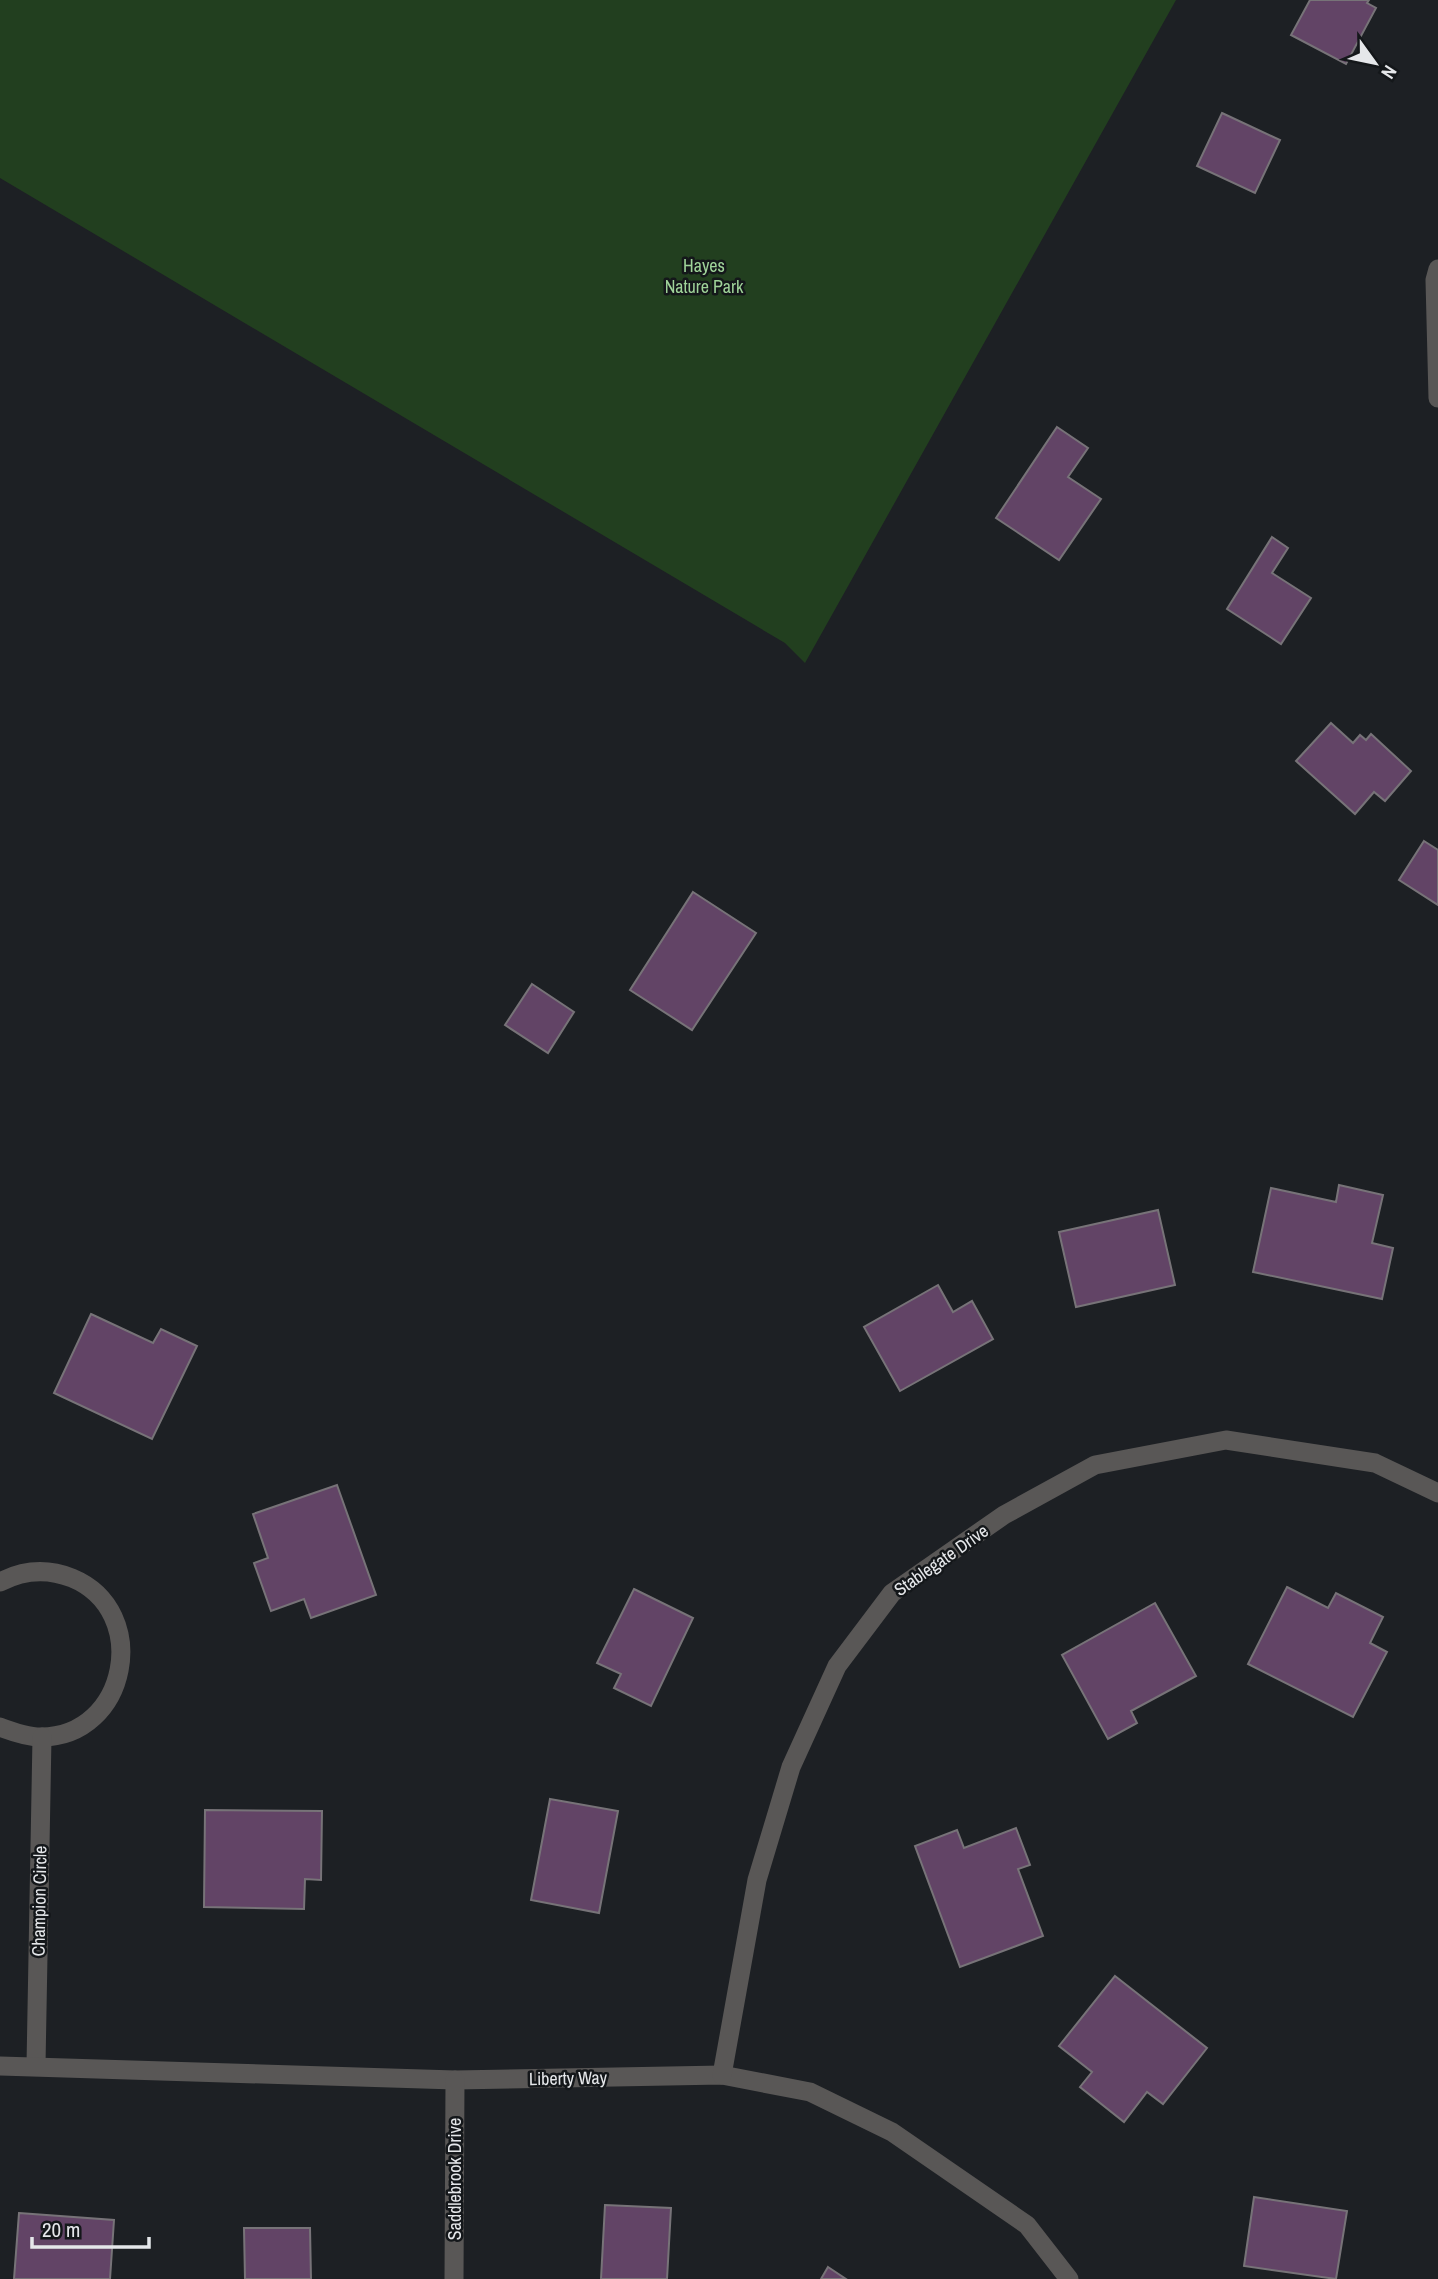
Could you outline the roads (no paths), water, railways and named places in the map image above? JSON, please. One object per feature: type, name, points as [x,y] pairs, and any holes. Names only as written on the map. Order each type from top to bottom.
[{"type":"street","points":[[1438,269],[1435,280],[1438,398]]},
{"type":"street","name":"Stablegate Drive","points":[[722,2075],[757,1880],[791,1767],[837,1666],[892,1593],[1004,1515],[1095,1465],[1226,1440],[1375,1463],[1438,1493]]},
{"type":"street","points":[[0,1582],[13,1575],[36,1571],[60,1573],[81,1582],[100,1597],[113,1616],[121,1639],[122,1662],[116,1686],[104,1706],[86,1722],[65,1733],[42,1737],[19,1734],[0,1727]]},
{"type":"street","name":"Champion Circle","points":[[36,2065],[42,1737]]},
{"type":"street","name":"Liberty Way","points":[[0,2066],[36,2065],[455,2080],[722,2075],[810,2092],[892,2132],[1027,2225],[1069,2279]]},
{"type":"street","name":"Saddlebrook Drive","points":[[454,2279],[455,2080]]},
{"type":"park label","name":"Hayes Nature Park","points":[[704,275]]}]
